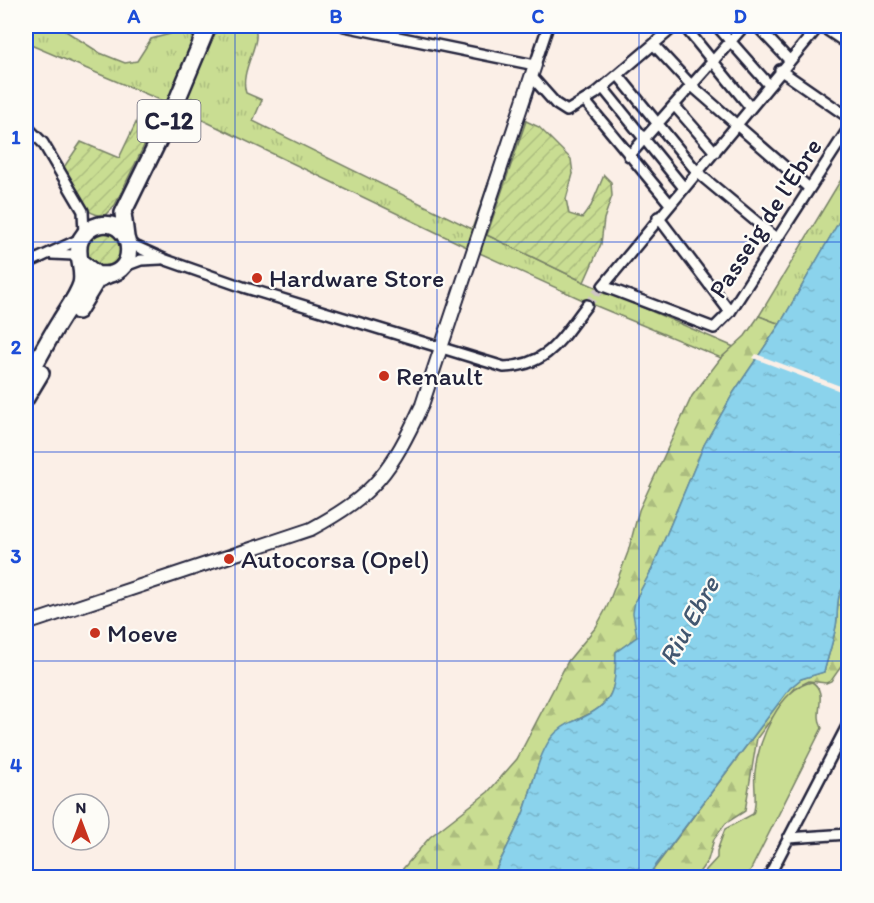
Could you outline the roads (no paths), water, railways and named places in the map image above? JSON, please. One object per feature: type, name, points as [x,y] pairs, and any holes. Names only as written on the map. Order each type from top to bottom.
[{"type":"main road","name":"C-12","points":[[123,213],[170,117],[208,26]]},
{"type":"main road","points":[[26,381],[81,284],[79,249],[83,236],[123,213],[129,255],[123,267],[97,280],[26,398]]},
{"type":"main road","points":[[104,225],[121,231],[127,240]]},
{"type":"main road","points":[[81,261],[90,271],[108,275]]},
{"type":"street","points":[[344,26],[533,70],[561,110],[567,111],[603,88],[675,26]]},
{"type":"street","points":[[26,624],[310,529],[345,511],[375,485],[400,452],[422,405],[548,26]]},
{"type":"street","points":[[684,26],[750,107]]},
{"type":"street","points":[[717,26],[769,85]]},
{"type":"street","points":[[628,156],[645,140],[712,60],[744,26]]},
{"type":"street","points":[[758,26],[789,60]]},
{"type":"street","points":[[730,312],[658,217],[698,173],[780,70],[820,26],[849,44]]},
{"type":"street","points":[[654,45],[691,85],[809,188]]},
{"type":"street","points":[[780,70],[849,117]]},
{"type":"street","points":[[618,75],[698,173],[777,239]]},
{"type":"street","points":[[603,88],[684,188]]},
{"type":"street","points":[[585,101],[628,156],[670,204]]},
{"type":"street","points":[[674,105],[715,152]]},
{"type":"street","points":[[26,126],[43,142],[82,211],[83,236],[26,264]]},
{"type":"street","name":"Passeig de l'Ebre","points":[[658,217],[603,286],[714,328],[730,312],[849,129]]},
{"type":"street","points":[[82,211],[104,225]]},
{"type":"street","points":[[127,240],[166,260],[441,350],[504,367],[536,362],[549,353],[587,305]]},
{"type":"street","points":[[50,254],[73,255],[81,261]]},
{"type":"street","points":[[123,267],[141,260],[166,260]]},
{"type":"street","points":[[768,878],[849,717]]},
{"type":"street","points":[[840,738],[849,724]]},
{"type":"street","points":[[788,838],[849,834]]},
{"type":"water","name":"Riu Ebre","points":[[848,206],[848,583],[839,597],[836,626],[824,672],[801,679],[790,688],[647,877],[492,878],[520,820],[538,764],[551,738],[566,725],[599,708],[610,694],[615,676],[616,652],[637,637],[633,613],[635,601],[652,569],[704,445],[734,392],[780,324]]},
{"type":"tunnel","points":[[587,305],[603,286]]},
{"type":"place","name":"Hardware Store","points":[[257,278]]},
{"type":"place","name":"Renault","points":[[384,376]]},
{"type":"place","name":"Autocorsa (Opel)","points":[[229,559]]},
{"type":"place","name":"Moeve","points":[[95,633]]}]
